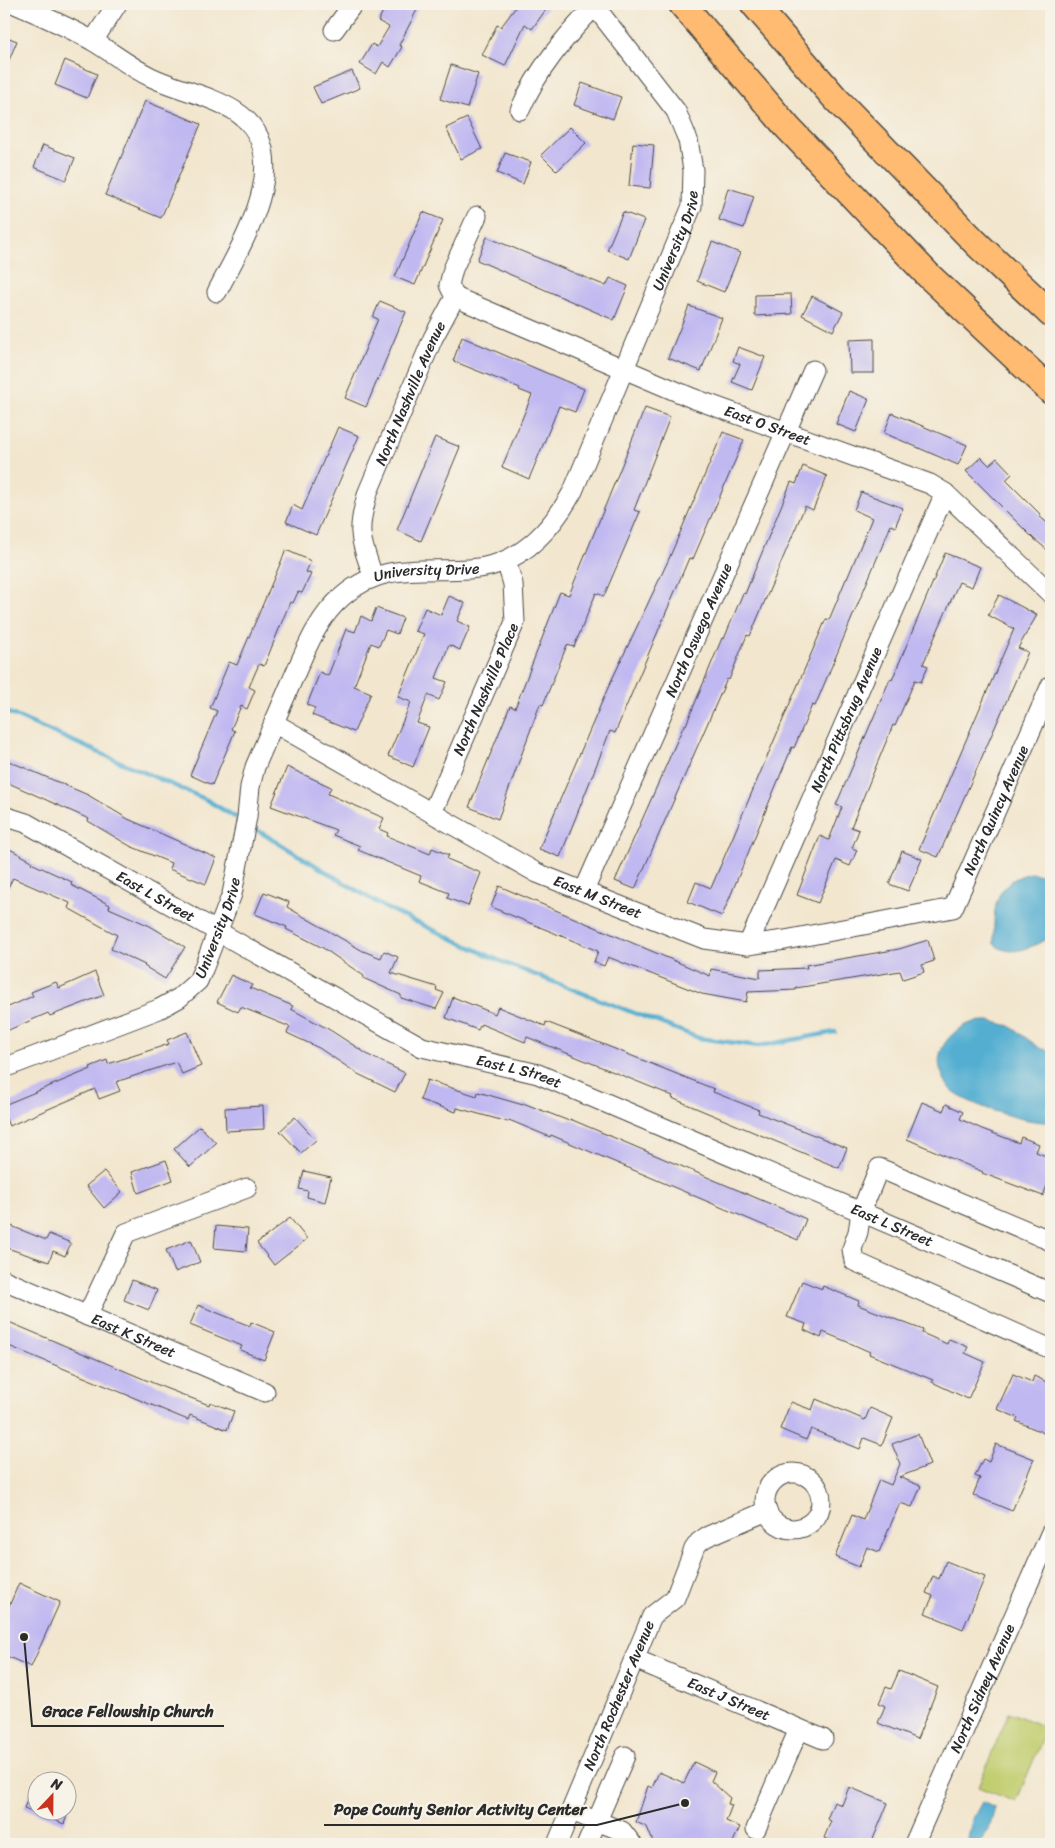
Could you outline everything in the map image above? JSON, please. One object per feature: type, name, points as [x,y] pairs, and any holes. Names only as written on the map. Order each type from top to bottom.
[{"type":"highway","points":[[682,4],[788,128],[915,261],[1051,391]]},
{"type":"highway","points":[[754,4],[834,98],[976,243],[1051,314]]},
{"type":"street","points":[[15,4],[94,41],[129,66],[173,86],[226,105],[244,117],[260,142],[265,163],[261,195],[241,245],[217,292]]},
{"type":"street","points":[[94,41],[118,4]]},
{"type":"street","points":[[334,30],[353,4]]},
{"type":"street","points":[[520,110],[530,87],[548,60],[594,5]]},
{"type":"street","name":"University Drive","points":[[4,1068],[159,1009],[179,998],[198,981],[232,894],[255,767],[314,631],[329,609],[343,596],[373,576],[410,568],[471,569],[506,561],[540,538],[559,516],[573,491],[692,206],[693,170],[688,140],[676,112],[594,5]]},
{"type":"street","points":[[455,297],[449,284],[453,269],[476,216]]},
{"type":"street","name":"East O Street","points":[[455,297],[692,398],[788,431],[930,484],[945,493],[1051,594]]},
{"type":"street","name":"North Nashville Avenue","points":[[373,576],[360,537],[361,519],[368,492],[433,338],[455,297]]},
{"type":"street","name":"North Oswego Avenue","points":[[584,892],[814,370]]},
{"type":"street","name":"North Pittsbrug Avenue","points":[[748,945],[945,493]]},
{"type":"street","name":"North Nashville Place","points":[[432,813],[515,622],[514,584],[506,561]]},
{"type":"street","name":"North Quincy Avenue","points":[[953,908],[1051,686]]},
{"type":"street","name":"East M Street","points":[[274,723],[537,873],[704,940],[748,945],[786,940],[953,908]]},
{"type":"street","name":"East L Street","points":[[4,816],[26,823],[422,1047],[538,1074],[1051,1293]]},
{"type":"street","points":[[1051,1241],[879,1168],[861,1212],[858,1232],[852,1249],[854,1261],[1051,1349]]},
{"type":"street","points":[[87,1316],[126,1233],[247,1188]]},
{"type":"street","name":"East K Street","points":[[4,1280],[265,1392]]},
{"type":"street","name":"North Rochester Avenue","points":[[557,1844],[652,1616],[676,1598],[694,1549],[706,1537],[767,1511]]},
{"type":"street","name":"North Sidney Avenue","points":[[914,1844],[1051,1532]]},
{"type":"street","name":"East J Street","points":[[635,1659],[823,1739]]},
{"type":"street","points":[[756,1829],[799,1729]]},
{"type":"street","points":[[587,1844],[625,1756]]},
{"type":"street","points":[[571,1811],[622,1831],[632,1844]]},
{"type":"green space","points":[[1009,1712],[1047,1728],[1016,1802],[978,1787]]},
{"type":"water","points":[[1031,873],[1051,877],[1051,936],[1031,947],[1015,951],[1000,948],[994,944],[994,920],[998,899],[1008,883],[1018,877]]},
{"type":"water","points":[[990,1021],[1010,1026],[1041,1049],[1051,1050],[1051,1122],[1029,1120],[1000,1113],[973,1103],[953,1092],[947,1085],[939,1060],[944,1044],[949,1037],[971,1023]]},
{"type":"water","points":[[982,1802],[995,1808],[989,1830],[979,1843],[968,1839],[972,1820]]},
{"type":"building","points":[[387,4],[420,4],[399,45],[402,47],[390,67],[383,62],[376,74],[360,64],[372,44],[377,47],[389,27],[378,21]]},
{"type":"building","points":[[518,4],[550,4],[532,29],[525,24],[505,66],[482,55],[497,25],[501,27]]},
{"type":"building","points":[[4,36],[17,41],[4,72]]},
{"type":"building","points":[[65,60],[97,74],[87,98],[55,85]]},
{"type":"building","points":[[451,65],[478,74],[467,108],[440,99]]},
{"type":"building","points":[[352,71],[360,88],[321,104],[313,87]]},
{"type":"building","points":[[582,83],[621,97],[613,119],[574,105]]},
{"type":"building","points":[[145,101],[201,124],[161,218],[105,195]]},
{"type":"building","points":[[467,118],[482,149],[461,159],[446,128]]},
{"type":"building","points":[[570,127],[586,143],[557,171],[541,155]]},
{"type":"building","points":[[633,143],[654,145],[650,188],[629,186]]},
{"type":"building","points":[[43,145],[75,158],[66,180],[34,167]]},
{"type":"building","points":[[505,153],[531,162],[523,184],[497,173]]},
{"type":"building","points":[[728,188],[754,196],[744,228],[719,220]]},
{"type":"building","points":[[423,212],[443,220],[415,285],[395,277]]},
{"type":"building","points":[[623,212],[644,220],[629,259],[607,250]]},
{"type":"building","points":[[487,237],[606,286],[610,278],[628,286],[614,320],[477,260]]},
{"type":"building","points":[[712,242],[740,253],[724,292],[697,281]]},
{"type":"building","points":[[791,294],[792,314],[755,316],[755,295]]},
{"type":"building","points":[[812,296],[843,312],[833,331],[802,315]]},
{"type":"building","points":[[380,301],[406,312],[366,407],[345,398],[378,319],[373,317]]},
{"type":"building","points":[[689,306],[722,318],[701,371],[668,358]]},
{"type":"building","points":[[462,337],[584,389],[575,412],[559,406],[529,479],[502,467],[532,395],[519,390],[520,388],[453,361]]},
{"type":"building","points":[[874,339],[874,373],[850,373],[849,340]]},
{"type":"building","points":[[738,347],[765,357],[752,390],[732,382],[740,364],[733,361]]},
{"type":"building","points":[[849,391],[869,399],[856,432],[836,424]]},
{"type":"building","points":[[645,408],[670,417],[634,510],[640,512],[604,596],[596,593],[574,647],[567,645],[543,705],[540,704],[498,819],[469,807],[510,706],[515,708],[560,592],[569,595]]},
{"type":"building","points":[[892,413],[967,445],[958,465],[884,433]]},
{"type":"building","points":[[338,427],[359,436],[316,535],[286,522],[293,505],[302,510]]},
{"type":"building","points":[[723,432],[744,440],[693,559],[689,558],[615,733],[610,731],[560,857],[539,849],[607,690],[668,561]]},
{"type":"building","points":[[435,437],[460,447],[421,541],[397,530]]},
{"type":"building","points":[[981,457],[989,465],[997,458],[1012,474],[1006,480],[1041,515],[1039,516],[1051,526],[1051,553],[1033,538],[966,471]]},
{"type":"building","points":[[803,466],[827,476],[813,510],[805,506],[750,636],[747,635],[729,680],[727,679],[635,889],[615,881],[684,725],[686,725],[722,638],[724,639],[743,593],[745,594],[791,482],[796,484]]},
{"type":"building","points":[[861,492],[903,508],[895,527],[891,525],[815,706],[812,705],[794,748],[792,747],[722,916],[688,902],[696,882],[711,888],[826,619],[829,620],[847,579],[872,518],[854,510]]},
{"type":"building","points":[[286,550],[311,561],[306,572],[311,574],[302,593],[298,592],[293,603],[290,602],[264,666],[259,664],[249,687],[255,690],[247,709],[241,706],[231,729],[235,731],[212,785],[190,775],[217,711],[210,708],[229,662],[237,665]]},
{"type":"building","points":[[945,553],[980,567],[972,587],[959,582],[923,664],[928,666],[921,682],[915,680],[895,726],[893,725],[851,827],[859,830],[852,848],[857,850],[850,866],[836,860],[818,903],[797,895],[820,836],[829,840],[842,807],[836,805],[890,679],[892,680]]},
{"type":"building","points":[[999,595],[1037,615],[1018,648],[1028,652],[938,857],[919,849],[1014,629],[988,615]]},
{"type":"building","points":[[449,596],[465,603],[457,621],[470,627],[460,650],[449,645],[436,678],[447,682],[439,700],[428,695],[417,723],[429,727],[413,767],[388,756],[411,702],[398,697],[424,634],[415,631],[425,608],[441,615]]},
{"type":"building","points":[[376,608],[403,618],[397,634],[386,630],[379,646],[371,643],[354,686],[371,693],[354,732],[312,715],[315,708],[307,705],[320,672],[328,676],[346,629],[355,632],[361,616],[371,621]]},
{"type":"building","points":[[4,759],[88,795],[128,819],[216,858],[206,884],[169,869],[171,863],[130,846],[88,821],[89,819],[4,781]]},
{"type":"building","points":[[287,767],[331,787],[328,794],[384,818],[379,829],[388,833],[387,836],[430,854],[432,848],[449,855],[447,859],[481,873],[468,906],[447,898],[449,893],[419,881],[421,876],[358,850],[360,846],[333,835],[336,830],[271,806]]},
{"type":"building","points":[[4,846],[32,861],[31,863],[72,882],[71,885],[110,905],[109,908],[150,926],[185,947],[165,979],[145,965],[111,949],[117,935],[68,908],[70,903],[13,878],[4,895]]},
{"type":"building","points":[[902,851],[922,859],[908,891],[889,884]]},
{"type":"building","points":[[499,886],[710,976],[711,969],[760,978],[760,970],[807,968],[806,965],[899,949],[928,940],[934,961],[922,965],[924,972],[903,979],[900,971],[796,988],[796,990],[748,992],[746,1002],[702,994],[608,957],[604,966],[594,962],[598,951],[491,907]]},
{"type":"building","points":[[264,892],[289,902],[287,907],[363,951],[381,958],[384,951],[398,957],[391,973],[437,987],[436,990],[444,993],[436,1009],[401,998],[401,995],[363,978],[364,976],[323,948],[286,929],[287,927],[255,914]]},
{"type":"building","points":[[95,972],[104,995],[50,1016],[48,1013],[4,1032],[4,1009],[33,996],[31,992],[56,982],[59,988]]},
{"type":"building","points":[[231,975],[252,985],[250,988],[293,1006],[291,1009],[330,1030],[370,1056],[405,1073],[395,1092],[358,1074],[319,1048],[287,1033],[290,1027],[241,1007],[238,1012],[217,1002]]},
{"type":"building","points":[[453,997],[495,1014],[498,1007],[545,1026],[546,1022],[714,1089],[713,1092],[759,1110],[758,1113],[847,1148],[839,1168],[672,1098],[673,1096],[527,1037],[525,1042],[481,1024],[478,1030],[446,1018]]},
{"type":"building","points":[[187,1032],[201,1066],[182,1074],[176,1062],[116,1082],[120,1091],[99,1099],[95,1089],[9,1126],[4,1114],[4,1105],[91,1069],[90,1067],[107,1060],[108,1064],[169,1044],[167,1040]]},
{"type":"building","points":[[427,1080],[477,1096],[478,1092],[523,1105],[523,1103],[569,1121],[570,1119],[806,1219],[798,1240],[551,1135],[550,1137],[509,1120],[508,1122],[457,1108],[456,1112],[420,1100]]},
{"type":"building","points":[[922,1102],[943,1111],[946,1104],[963,1112],[960,1119],[982,1129],[1019,1143],[1021,1137],[1039,1144],[1036,1152],[1051,1158],[1051,1175],[1043,1196],[982,1173],[907,1139]]},
{"type":"building","points":[[263,1106],[264,1129],[226,1131],[225,1108]]},
{"type":"building","points":[[295,1117],[316,1140],[301,1153],[280,1131]]},
{"type":"building","points":[[200,1126],[216,1143],[190,1167],[174,1149]]},
{"type":"building","points":[[166,1160],[173,1180],[138,1193],[132,1172]]},
{"type":"building","points":[[104,1171],[122,1192],[104,1208],[86,1186]]},
{"type":"building","points":[[304,1171],[331,1177],[325,1202],[307,1197],[308,1191],[299,1189]]},
{"type":"building","points":[[290,1218],[307,1239],[274,1265],[257,1243]]},
{"type":"building","points":[[4,1223],[46,1240],[49,1234],[71,1243],[65,1256],[53,1251],[49,1262],[4,1247]]},
{"type":"building","points":[[216,1226],[248,1229],[246,1251],[214,1248]]},
{"type":"building","points":[[191,1240],[200,1262],[175,1272],[166,1250]]},
{"type":"building","points":[[132,1280],[157,1290],[149,1310],[124,1300]]},
{"type":"building","points":[[802,1281],[822,1289],[823,1286],[859,1301],[858,1305],[923,1330],[922,1333],[947,1344],[949,1339],[968,1347],[965,1353],[985,1362],[968,1399],[932,1382],[933,1380],[869,1354],[870,1352],[850,1343],[823,1332],[821,1338],[804,1330],[806,1324],[787,1317]]},
{"type":"building","points":[[198,1305],[250,1326],[251,1322],[275,1332],[264,1360],[240,1350],[242,1346],[190,1325]]},
{"type":"building","points":[[4,1320],[165,1388],[209,1405],[210,1402],[234,1411],[227,1430],[190,1415],[188,1420],[4,1344]]},
{"type":"building","points":[[1013,1374],[1032,1382],[1034,1376],[1051,1384],[1051,1436],[1016,1421],[1018,1418],[997,1409]]},
{"type":"building","points":[[816,1399],[865,1420],[870,1408],[893,1418],[882,1445],[864,1438],[860,1449],[811,1429],[806,1440],[780,1429],[791,1402],[812,1410]]},
{"type":"building","points":[[918,1434],[930,1465],[899,1477],[921,1486],[912,1507],[900,1503],[879,1552],[867,1547],[859,1567],[835,1557],[852,1515],[863,1520],[879,1480],[891,1485],[900,1464],[892,1444]]},
{"type":"building","points":[[996,1444],[1034,1459],[1012,1511],[973,1495],[980,1478],[975,1476],[983,1459],[989,1462]]},
{"type":"building","points":[[946,1561],[985,1577],[963,1629],[925,1613],[933,1596],[926,1593],[933,1576],[939,1579]]},
{"type":"building","points":[[19,1583],[60,1602],[31,1667],[4,1655],[4,1618]]},
{"type":"building","points":[[899,1671],[938,1687],[917,1739],[878,1723],[885,1706],[879,1703],[886,1687],[891,1689]]},
{"type":"building","points":[[694,1762],[715,1772],[711,1781],[730,1798],[728,1804],[732,1805],[726,1821],[740,1827],[732,1844],[654,1844],[647,1827],[636,1822],[648,1786],[652,1788],[659,1772],[684,1783]]},
{"type":"building","points":[[849,1787],[888,1803],[871,1844],[840,1844],[824,1838],[831,1821],[827,1819],[834,1802],[842,1805]]},
{"type":"building","points":[[28,1798],[28,1810],[24,1808]]},
{"type":"building","points":[[54,1820],[65,1820],[64,1824]]},
{"type":"waterway","points":[[4,711],[205,799],[235,817]]},
{"type":"waterway","points":[[257,830],[386,908],[507,964],[699,1038],[759,1046],[835,1032]]},
{"type":"place","name":"Grace Fellowship Church","points":[[24,1637]]},
{"type":"place","name":"Pope County Senior Activity Center","points":[[685,1803]]}]
